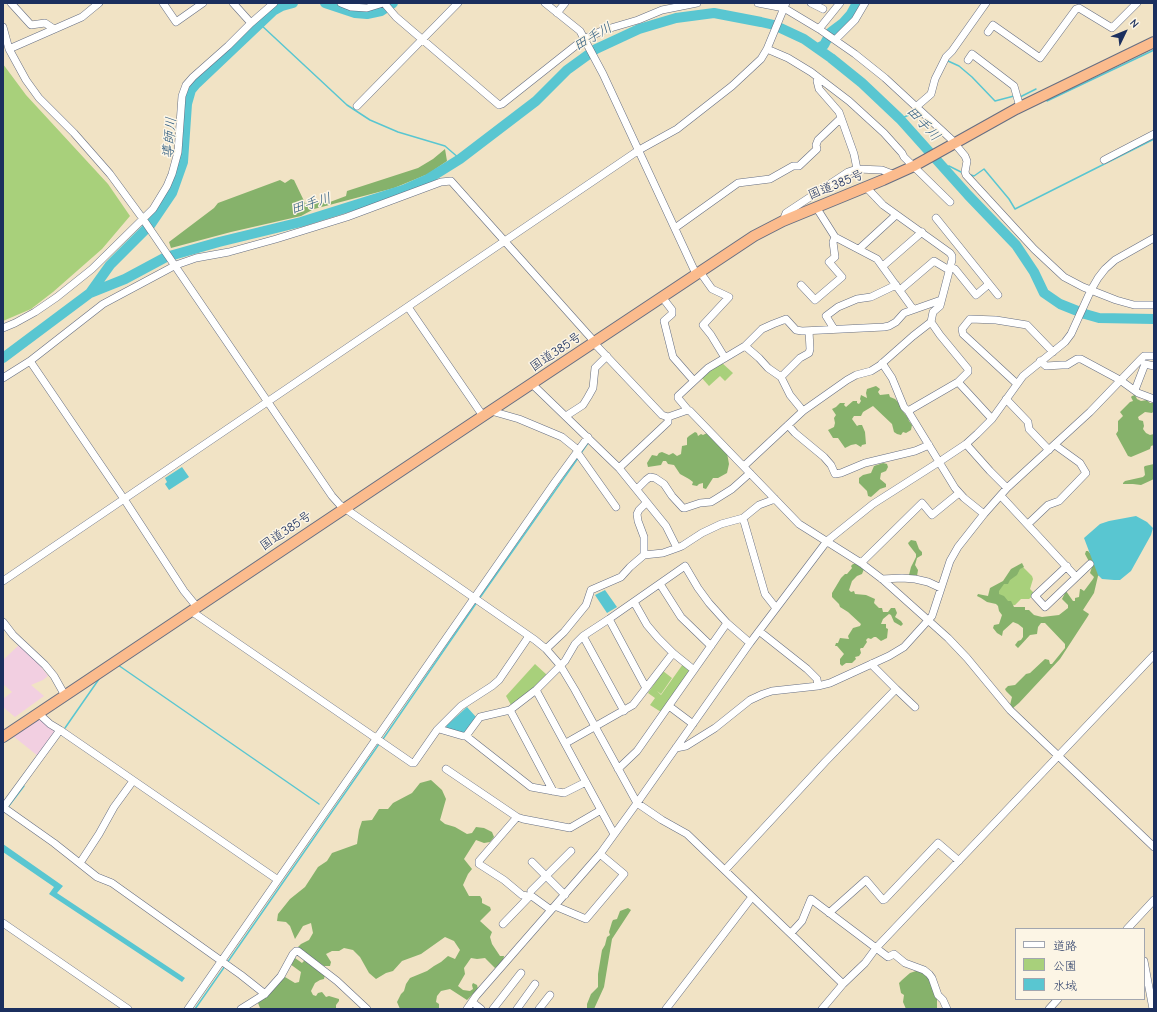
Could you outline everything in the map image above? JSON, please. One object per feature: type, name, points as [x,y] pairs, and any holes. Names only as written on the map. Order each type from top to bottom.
[{"type":"highway","name":"国道385号","points":[[3,737],[754,236],[783,221],[914,166],[953,144],[1018,100],[1154,42]]},
{"type":"street","points":[[11,3],[31,25],[45,23],[54,29]]},
{"type":"street","points":[[9,49],[82,17],[100,3]]},
{"type":"street","points":[[163,3],[176,22],[203,3]]},
{"type":"street","points":[[233,3],[251,23]]},
{"type":"street","points":[[3,328],[35,312],[57,297],[92,268],[153,209],[161,198],[172,174],[178,152],[182,96],[186,85],[192,77],[274,3]]},
{"type":"street","points":[[341,3],[351,7],[368,8],[383,3],[391,13],[499,105],[584,39],[604,30],[638,20],[662,10],[696,3]]},
{"type":"street","points":[[357,106],[458,3]]},
{"type":"street","points":[[545,3],[580,31],[604,74],[638,150],[698,273],[712,289],[729,297],[703,325],[726,358]]},
{"type":"street","points":[[557,13],[565,3]]},
{"type":"street","points":[[758,3],[784,7],[822,30],[885,78],[965,156],[967,161],[965,172],[966,176],[1034,249],[1064,277],[1090,291],[1134,305],[1154,305]]},
{"type":"street","points":[[811,3],[823,9]]},
{"type":"street","points":[[822,30],[840,3]]},
{"type":"street","points":[[836,40],[855,20],[865,3]]},
{"type":"street","points":[[916,107],[931,94],[935,79],[946,57],[952,51],[986,3]]},
{"type":"street","points":[[988,32],[993,25],[1040,58],[1076,9],[1079,8],[1112,28],[1137,3]]},
{"type":"street","points":[[3,580],[638,150],[677,129],[714,101],[761,59],[784,7]]},
{"type":"street","points":[[3,27],[9,49],[26,80],[39,98],[74,133],[110,174],[176,265],[332,496],[340,505],[546,649],[560,665],[637,803],[662,820],[687,834],[843,984]]},
{"type":"street","points":[[767,48],[788,58],[819,78],[849,101],[867,117],[950,202]]},
{"type":"street","points":[[968,60],[972,54],[1014,86],[1018,100]]},
{"type":"street","points":[[819,78],[817,81],[819,89],[837,108],[854,154],[857,170]]},
{"type":"street","points":[[675,228],[738,183],[770,178],[793,166],[799,166],[817,149],[816,145],[818,140],[841,118]]},
{"type":"street","points":[[1104,160],[1154,134]]},
{"type":"street","points":[[783,221],[789,211],[848,172],[857,170],[882,170],[895,175]]},
{"type":"street","points":[[3,378],[30,362],[103,304],[176,265],[196,258],[229,252],[340,220],[441,182],[451,181],[594,343],[662,415],[668,417],[688,410]]},
{"type":"street","points":[[866,187],[883,205],[922,232],[952,256]]},
{"type":"street","points":[[816,207],[835,237],[877,259],[913,310]]},
{"type":"street","points":[[859,249],[896,215]]},
{"type":"street","points":[[936,218],[998,295]]},
{"type":"street","points":[[883,266],[922,232]]},
{"type":"street","points":[[801,285],[815,300],[842,277],[829,262],[835,256],[833,242],[835,237]]},
{"type":"street","points":[[467,1009],[600,854],[750,643],[827,541],[873,504],[966,444],[992,418],[1016,383],[1028,370],[1054,352],[1065,342],[1076,326],[1090,291],[1098,278],[1115,260],[1154,238]]},
{"type":"street","points":[[744,466],[803,411],[847,380],[856,375],[871,371],[931,322],[933,312],[941,303],[952,256],[960,249]]},
{"type":"street","points":[[834,329],[826,316],[832,311],[857,299],[872,297],[898,287],[934,262],[955,269],[976,295],[989,284]]},
{"type":"street","points":[[662,296],[672,310],[672,314],[664,321],[673,357],[694,381]]},
{"type":"street","points":[[941,303],[904,313],[896,322],[889,326],[809,331],[796,330],[786,319],[762,330],[745,346],[708,368],[678,396],[678,398],[799,524],[861,563],[882,579],[948,638],[967,658],[1010,710],[1154,847]]},
{"type":"street","points":[[408,307],[487,413],[519,419],[562,437],[578,451],[616,507]]},
{"type":"street","points":[[1016,383],[963,334],[962,329],[970,319],[996,320],[1027,325],[1054,352]]},
{"type":"street","points":[[908,411],[958,382],[968,372],[968,369],[931,322]]},
{"type":"street","points":[[781,377],[800,358],[809,353],[809,331]]},
{"type":"street","points":[[745,346],[768,368],[781,377],[790,395],[803,411]]},
{"type":"street","points":[[566,416],[583,404],[588,397],[593,388],[595,368],[607,356]]},
{"type":"street","points":[[676,748],[686,746],[716,728],[750,700],[763,694],[772,691],[818,686],[830,683],[897,652],[904,647],[928,621],[936,607],[948,566],[958,547],[984,514],[1007,488],[1090,412],[1144,356],[1154,356]]},
{"type":"street","points":[[1040,361],[1046,366],[1067,365],[1077,359],[1081,359],[1120,380],[1138,393],[1154,399]]},
{"type":"street","points":[[30,362],[124,499],[184,591],[194,609],[412,763],[414,763],[439,729],[461,706],[499,680],[529,636]]},
{"type":"street","points":[[882,363],[892,378],[904,407],[908,411],[955,488],[984,514]]},
{"type":"street","points":[[1135,390],[1145,364],[1154,366]]},
{"type":"street","points":[[958,382],[992,418]]},
{"type":"street","points":[[532,384],[619,468],[666,526],[676,548]]},
{"type":"street","points":[[1006,399],[1028,422],[1029,429],[1052,447],[1080,463],[1086,474],[1059,501],[1048,505],[1028,524]]},
{"type":"street","points":[[619,468],[668,422],[668,417]]},
{"type":"street","points":[[788,425],[795,433],[824,457],[831,465],[835,474],[865,463],[915,451],[929,445]]},
{"type":"street","points":[[188,1009],[588,437]]},
{"type":"street","points":[[966,444],[1007,488]]},
{"type":"street","points":[[637,489],[650,477],[655,478],[664,484],[672,496],[685,508],[700,503],[711,502],[732,489],[750,473]]},
{"type":"street","points":[[861,563],[922,503],[932,515],[959,493]]},
{"type":"street","points":[[1001,496],[1076,577]]},
{"type":"street","points":[[546,649],[564,632],[586,605],[591,590],[621,578],[630,567],[644,555],[663,553],[676,548],[721,524],[743,518],[760,505],[775,499]]},
{"type":"street","points":[[644,555],[644,537],[637,514],[646,503]]},
{"type":"street","points":[[743,518],[765,594],[776,608]]},
{"type":"street","points":[[1067,566],[1035,596],[1045,607],[1090,564]]},
{"type":"street","points":[[466,736],[480,717],[510,710],[536,690],[565,660],[575,644],[583,636],[685,566],[698,588],[727,623],[750,643]]},
{"type":"street","points":[[882,579],[915,579],[928,582],[942,588]]},
{"type":"street","points":[[660,584],[681,617],[711,646]]},
{"type":"street","points":[[634,602],[647,625],[658,638],[673,653],[694,670]]},
{"type":"street","points":[[609,619],[646,688]]},
{"type":"street","points":[[3,622],[13,635],[45,665],[54,676],[63,692],[67,694]]},
{"type":"street","points":[[618,769],[637,751],[727,623]]},
{"type":"street","points":[[759,631],[807,669],[817,680],[818,686]]},
{"type":"street","points":[[583,636],[624,711]]},
{"type":"street","points":[[566,743],[624,711],[638,700],[673,653]]},
{"type":"street","points":[[822,1009],[843,984],[865,963],[876,948],[1154,655]]},
{"type":"street","points":[[871,664],[915,707]]},
{"type":"street","points":[[725,870],[825,762],[896,689]]},
{"type":"street","points":[[536,690],[614,834]]},
{"type":"street","points":[[669,706],[693,724]]},
{"type":"street","points":[[510,710],[553,791]]},
{"type":"street","points":[[38,714],[50,724],[278,880]]},
{"type":"street","points":[[439,729],[466,736],[531,786],[564,793],[586,782]]},
{"type":"street","points":[[60,730],[3,808],[80,863],[97,878],[112,883],[167,924],[222,961],[265,994]]},
{"type":"street","points":[[446,769],[516,817],[570,828],[601,810]]},
{"type":"street","points":[[80,863],[114,807],[133,781]]},
{"type":"street","points":[[516,817],[478,864],[504,880],[522,895],[530,894],[553,908],[586,919],[624,874],[600,854]]},
{"type":"street","points":[[829,913],[866,880],[883,900],[885,899],[938,843],[958,861]]},
{"type":"street","points":[[503,924],[546,876],[571,851]]},
{"type":"street","points":[[532,862],[565,894]]},
{"type":"street","points":[[666,1009],[752,897]]},
{"type":"street","points":[[791,933],[802,921],[811,899],[888,957],[894,954],[905,963],[924,970],[929,974],[938,995],[943,1000],[947,1009]]},
{"type":"street","points":[[1128,928],[1154,900]]},
{"type":"street","points":[[3,923],[128,1009]]},
{"type":"street","points":[[241,1009],[265,994],[281,976],[293,954],[298,951],[337,981],[367,1009]]},
{"type":"street","points":[[1145,965],[1153,1009]]},
{"type":"street","points":[[493,1009],[521,973]]},
{"type":"street","points":[[517,1009],[536,984]]},
{"type":"street","points":[[540,1009],[550,995]]},
{"type":"street","points":[[1049,1009],[1057,1000]]},
{"type":"street","points":[[472,1002],[481,1009]]},
{"type":"shaded area","points":[[19,645],[39,664],[48,676],[31,685],[44,696],[15,717],[3,707],[3,699],[12,692],[3,684],[3,660]]},
{"type":"shaded area","points":[[39,718],[56,733],[38,756],[13,736]]},
{"type":"green space","points":[[3,64],[26,95],[108,184],[130,216],[102,249],[53,292],[31,309],[3,321]]},
{"type":"green space","points":[[445,149],[447,161],[428,174],[394,188],[314,209],[301,216],[171,248],[169,242],[214,208],[218,203],[280,180],[285,183],[291,179],[294,180],[305,203],[330,202],[346,196],[347,191],[418,168],[433,159]]},
{"type":"green space","points":[[721,362],[733,373],[725,381],[720,376],[709,386],[701,377]]},
{"type":"green space","points":[[876,386],[880,389],[878,392],[880,395],[889,394],[890,397],[899,403],[912,425],[911,430],[906,433],[903,432],[901,435],[897,434],[894,432],[892,424],[873,406],[863,412],[861,416],[854,416],[852,419],[857,426],[862,425],[865,432],[866,444],[862,445],[861,447],[856,444],[845,448],[838,438],[833,438],[828,430],[834,427],[835,423],[834,418],[836,415],[832,409],[840,403],[845,403],[844,405],[846,407],[853,401],[857,401],[859,404],[861,401],[861,395],[867,398],[867,389]]},
{"type":"green space","points":[[1135,395],[1137,399],[1141,401],[1147,400],[1150,403],[1154,403],[1154,411],[1152,413],[1145,412],[1138,417],[1139,420],[1143,421],[1143,429],[1146,433],[1150,435],[1154,434],[1154,445],[1151,446],[1150,449],[1131,457],[1128,456],[1116,434],[1118,431],[1118,421],[1123,416],[1120,412],[1133,401],[1131,397]]},
{"type":"green space","points":[[695,432],[698,436],[707,433],[727,453],[729,464],[727,473],[718,478],[713,478],[706,489],[703,488],[703,483],[697,486],[692,485],[693,482],[680,474],[674,465],[668,464],[666,461],[663,461],[661,465],[648,467],[647,463],[652,455],[657,456],[662,452],[669,455],[673,453],[677,456],[681,454],[682,446],[687,445],[687,438]]},
{"type":"green space","points":[[883,463],[887,464],[888,467],[886,471],[881,473],[880,479],[886,484],[886,487],[880,489],[871,497],[868,496],[867,491],[859,483],[859,478],[863,475],[871,473],[874,466]]},
{"type":"green space","points":[[1154,464],[1154,479],[1141,485],[1123,484],[1125,481],[1143,477],[1145,475],[1144,467]]},
{"type":"green space","points":[[911,540],[916,541],[922,552],[922,555],[917,558],[915,565],[918,570],[917,576],[909,575],[916,557],[916,554],[908,543]]},
{"type":"green space","points":[[1086,551],[1088,551],[1095,559],[1093,562],[1101,573],[1098,576],[1094,593],[1083,610],[1089,614],[1060,659],[1013,708],[1010,705],[1012,697],[1005,689],[1008,686],[1015,685],[1045,659],[1049,660],[1050,664],[1052,664],[1065,648],[1065,644],[1045,623],[1041,623],[1038,627],[1037,634],[1030,635],[1018,648],[1015,645],[1023,637],[1023,628],[1013,622],[1003,631],[1002,636],[997,633],[993,628],[994,625],[999,624],[1002,615],[998,606],[977,596],[978,594],[988,596],[990,588],[1003,581],[1011,569],[1022,563],[1024,567],[1020,569],[1017,575],[1010,580],[1008,584],[1004,584],[999,591],[999,594],[1004,596],[1008,601],[1011,601],[1014,607],[1025,607],[1025,610],[1029,610],[1034,615],[1042,617],[1059,615],[1068,608],[1068,605],[1062,599],[1066,591],[1073,601],[1075,601],[1075,598],[1079,597],[1080,589],[1084,591],[1094,577],[1090,573],[1092,567],[1085,554]]},
{"type":"green space","points":[[853,564],[857,564],[864,569],[862,574],[857,576],[852,581],[849,590],[851,592],[854,591],[855,594],[866,595],[875,599],[874,603],[879,608],[882,608],[883,612],[888,612],[891,608],[895,608],[897,613],[895,617],[903,624],[901,626],[894,622],[889,614],[883,619],[881,624],[886,624],[886,628],[888,629],[887,638],[881,641],[876,637],[871,639],[868,638],[863,648],[860,649],[861,653],[859,656],[855,657],[856,659],[852,663],[846,663],[842,666],[840,664],[840,659],[844,654],[837,646],[835,646],[836,643],[838,643],[840,638],[849,639],[848,636],[853,628],[860,626],[861,624],[840,607],[832,597],[832,593],[841,578],[852,568],[851,566]]},
{"type":"green space","points":[[1019,567],[1023,567],[1032,576],[1033,579],[1030,589],[1035,594],[1029,599],[1021,599],[1015,605],[1009,606],[996,591]]},
{"type":"green space","points":[[535,664],[547,675],[534,688],[511,705],[506,696]]},
{"type":"green space","points":[[683,664],[689,668],[689,672],[661,712],[650,705],[655,698],[648,693],[663,671],[672,678],[661,694],[657,691],[661,695]]},
{"type":"green space","points":[[431,780],[442,790],[446,799],[440,820],[445,824],[455,827],[467,834],[472,833],[476,827],[484,828],[492,832],[494,837],[490,842],[484,843],[476,840],[464,859],[472,869],[463,885],[469,896],[480,896],[482,903],[490,907],[491,910],[480,921],[492,932],[490,937],[492,944],[500,956],[504,956],[503,962],[495,968],[485,958],[471,958],[464,968],[465,974],[458,986],[463,990],[470,991],[473,989],[473,983],[477,985],[478,989],[467,1000],[450,989],[441,991],[437,996],[436,1002],[439,1004],[439,1009],[400,1009],[397,1002],[410,978],[427,971],[448,956],[455,959],[460,950],[454,941],[445,937],[421,954],[402,961],[393,971],[376,979],[369,973],[360,957],[353,950],[344,948],[339,951],[332,951],[326,954],[331,962],[330,966],[324,966],[297,948],[309,940],[313,933],[311,923],[303,926],[295,939],[290,926],[286,922],[277,921],[278,914],[290,899],[305,887],[318,867],[327,861],[332,853],[357,844],[362,821],[372,820],[379,809],[388,809],[393,803],[412,793],[420,783]]},
{"type":"green space","points":[[628,908],[631,910],[612,939],[604,987],[594,1009],[587,1009],[587,1004],[591,994],[598,987],[598,974],[602,950],[607,937],[610,935],[609,932],[612,922],[613,920],[617,919],[620,911]]},
{"type":"green space","points":[[295,958],[302,963],[304,961],[303,959],[325,974],[324,979],[315,983],[311,991],[313,995],[316,996],[318,993],[322,992],[326,997],[329,996],[339,999],[336,1008],[260,1008],[258,1003],[281,979],[285,977],[295,983],[299,982],[301,972],[290,964]]},
{"type":"green space","points":[[919,970],[929,977],[937,998],[937,1008],[906,1009],[903,1002],[904,995],[901,993],[899,983],[910,973]]},
{"type":"water","points":[[182,467],[189,477],[169,490],[165,484],[167,482],[165,478]]},
{"type":"water","points":[[1136,516],[1147,522],[1153,528],[1151,535],[1131,571],[1120,580],[1102,579],[1098,575],[1084,538],[1100,524]]},
{"type":"water","points":[[605,590],[617,607],[607,613],[595,595]]},
{"type":"water","points":[[467,707],[476,717],[465,732],[462,733],[447,728],[446,726]]},
{"type":"water","points":[[3,844],[63,886],[57,893],[185,978],[182,982],[49,894],[54,887],[3,852]]},
{"type":"waterway","name":"導師川","points":[[90,293],[110,265],[151,224],[172,193],[183,162],[187,104],[191,90],[273,11],[282,6],[293,3]]},
{"type":"waterway","name":"導師川","points":[[325,3],[355,13],[367,14],[381,11],[393,3]]},
{"type":"waterway","points":[[818,48],[824,45],[831,32],[843,23],[851,14],[857,3]]},
{"type":"waterway","name":"田手川","points":[[3,358],[90,293],[125,279],[166,257],[219,242],[301,222],[403,190],[428,179],[460,159],[536,101],[567,70],[596,49],[639,29],[676,18],[714,13],[774,25],[804,39],[862,83],[900,119],[968,195],[1016,245],[1034,272],[1044,293],[1060,304],[1099,318],[1154,319]]},
{"type":"waterway","points":[[260,24],[347,105],[370,120],[398,132],[445,146],[460,159]]},
{"type":"waterway","points":[[1047,101],[1154,50]]},
{"type":"waterway","points":[[948,61],[959,66],[972,77],[995,101],[1014,96]]},
{"type":"waterway","points":[[1020,97],[1036,89]]},
{"type":"waterway","points":[[900,119],[917,110]]},
{"type":"waterway","points":[[971,175],[974,176],[984,169],[1009,199],[1015,209],[1154,139]]},
{"type":"waterway","points":[[944,168],[949,166],[963,173]]},
{"type":"waterway","points":[[581,453],[588,443]]},
{"type":"waterway","points":[[479,599],[578,458]]},
{"type":"waterway","points":[[383,739],[477,602]]},
{"type":"waterway","points":[[118,665],[319,804]]},
{"type":"waterway","points":[[65,728],[99,679]]},
{"type":"waterway","points":[[227,963],[379,744]]},
{"type":"waterway","points":[[8,807],[24,786]]},
{"type":"waterway","points":[[195,1009],[225,966]]}]
